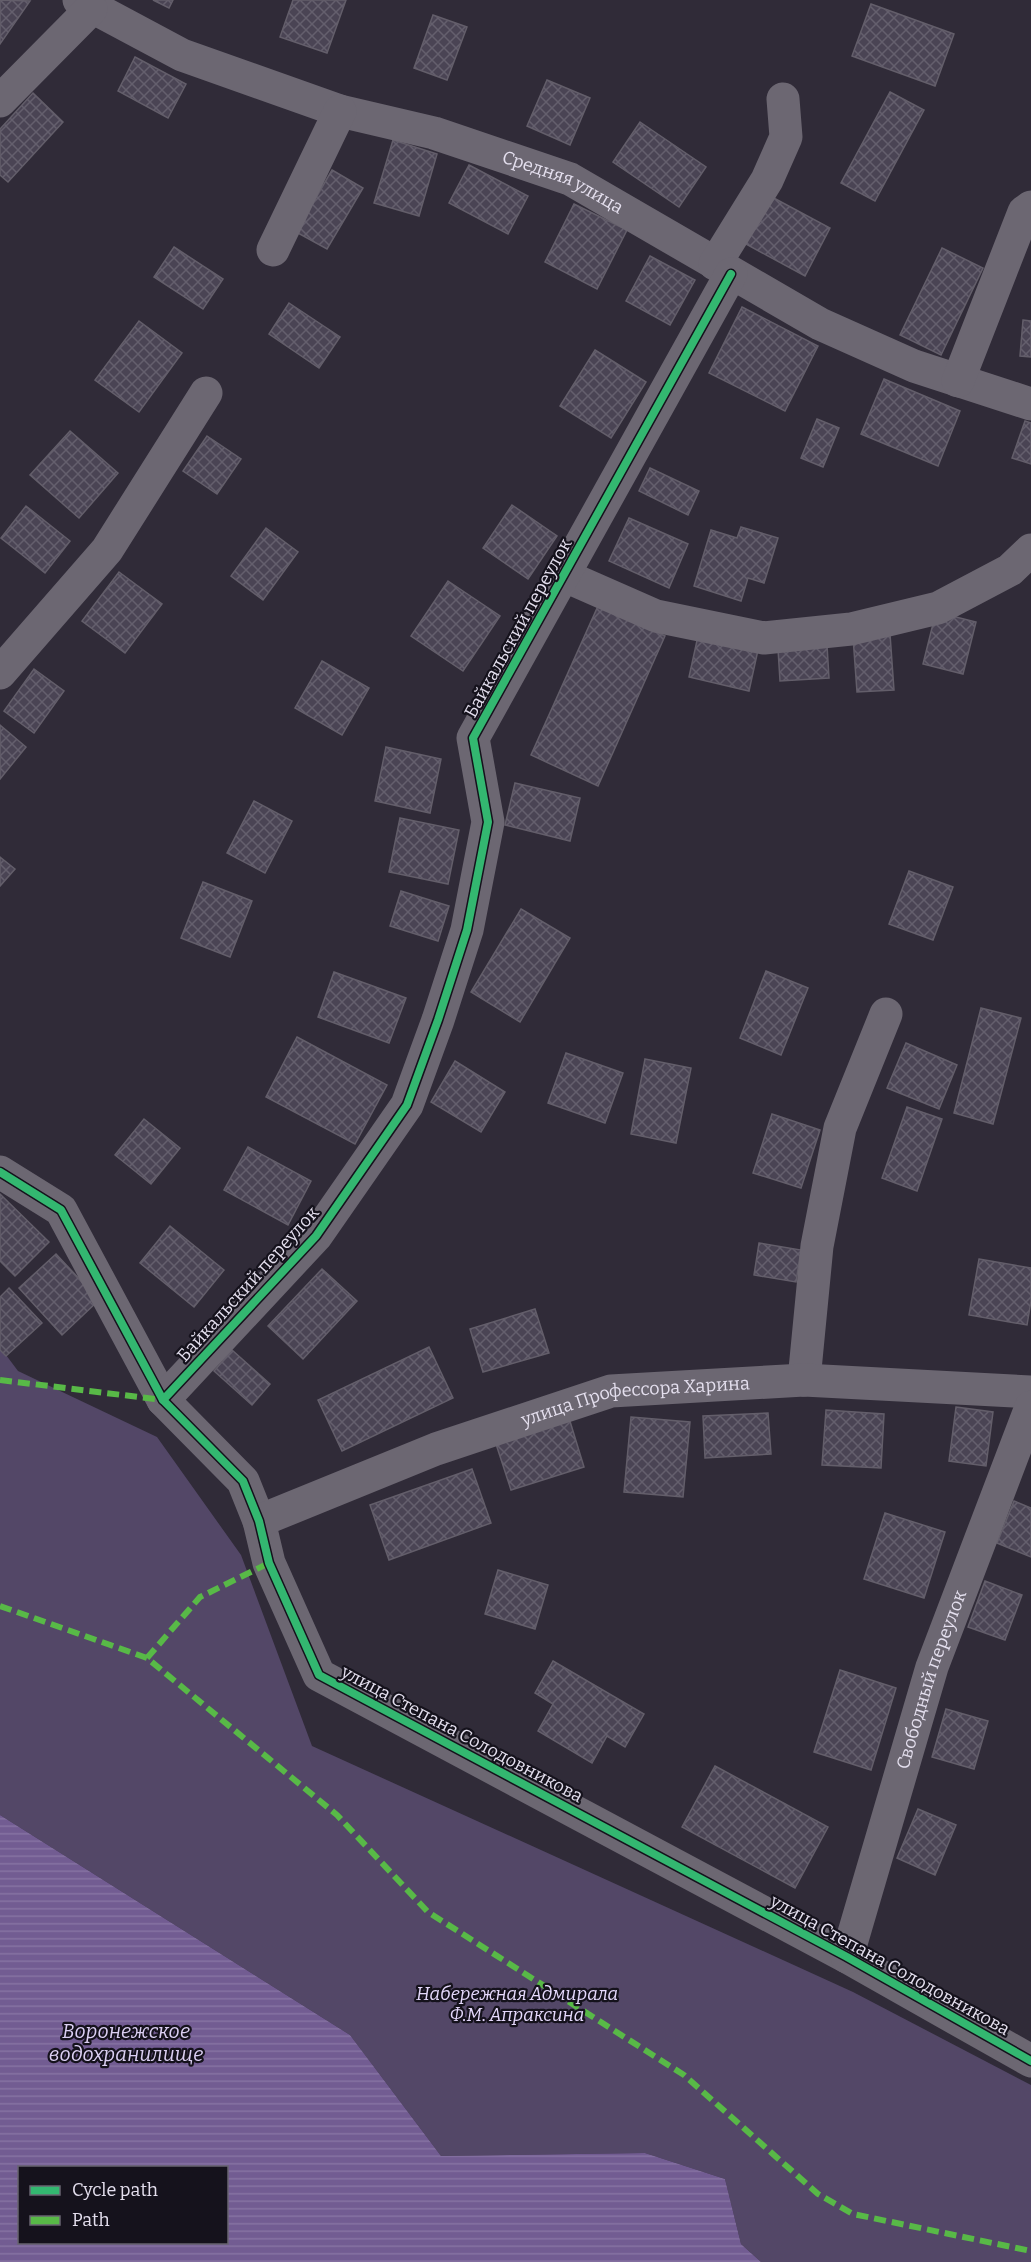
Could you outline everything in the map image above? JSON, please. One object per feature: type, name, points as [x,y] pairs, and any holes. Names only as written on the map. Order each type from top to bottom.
[{"type":"street","points":[[0,101],[85,4]]},
{"type":"street","name":"Средняя улица","points":[[85,4],[182,55],[340,111],[434,133],[570,179],[820,324],[914,366],[1031,404]]},
{"type":"street","name":"Байкальский переулок","points":[[163,1400],[316,1236],[406,1105],[438,1020],[467,930],[488,822],[473,738],[565,576],[767,180],[786,137],[783,99]]},
{"type":"street","points":[[273,250],[340,111]]},
{"type":"street","points":[[958,381],[1024,212],[1031,207]]},
{"type":"street","points":[[0,674],[107,550],[206,393]]},
{"type":"street","points":[[565,576],[656,616],[764,638],[851,629],[938,608],[1010,570],[1031,550]]},
{"type":"street","points":[[804,1380],[817,1246],[840,1128],[886,1014]]},
{"type":"street","name":"улица Степана Солодовникова","points":[[0,1172],[61,1210],[163,1400],[243,1481],[259,1521],[269,1563],[319,1675],[847,1958],[1031,2061]]},
{"type":"street","name":"улица Профессора Харина","points":[[259,1521],[436,1449],[610,1391],[804,1380],[1031,1392]]},
{"type":"street","name":"Свободный переулок","points":[[847,1958],[932,1667],[1031,1407]]},
{"type":"green space","name":"Набережная Адмирала Ф.М. Апраксина","points":[[0,1347],[18,1371],[157,1437],[241,1555],[312,1746],[853,1992],[1031,2085],[1031,2262],[761,2262],[741,2244],[725,2179],[645,2153],[441,2156],[350,2035],[0,1815]]},
{"type":"water","name":"Воронежское водохранилище","points":[[0,1815],[350,2035],[441,2156],[645,2153],[725,2179],[741,2244],[761,2262],[0,2262]]},
{"type":"building","points":[[0,0],[30,1],[0,44]]},
{"type":"building","points":[[153,0],[173,0],[169,8]]},
{"type":"building","points":[[293,0],[346,0],[327,53],[280,37]]},
{"type":"building","points":[[871,4],[954,34],[935,86],[852,56]]},
{"type":"building","points":[[433,15],[467,27],[447,80],[414,68]]},
{"type":"building","points":[[135,57],[186,84],[168,118],[118,91]]},
{"type":"building","points":[[547,80],[590,98],[570,145],[527,126]]},
{"type":"building","points":[[890,92],[924,110],[875,201],[841,183]]},
{"type":"building","points":[[33,93],[63,122],[8,182],[0,175],[0,129]]},
{"type":"building","points":[[640,122],[706,167],[679,207],[613,162]]},
{"type":"building","points":[[393,140],[437,154],[419,216],[374,203]]},
{"type":"building","points":[[469,165],[528,196],[508,234],[449,203]]},
{"type":"building","points":[[332,170],[363,188],[327,249],[296,232]]},
{"type":"building","points":[[770,196],[830,228],[805,276],[744,243]]},
{"type":"building","points":[[574,204],[627,230],[597,289],[545,262]]},
{"type":"building","points":[[174,247],[223,279],[203,309],[154,277]]},
{"type":"building","points":[[942,248],[983,268],[941,355],[900,335]]},
{"type":"building","points":[[650,256],[695,280],[670,325],[626,301]]},
{"type":"building","points":[[289,303],[340,337],[319,368],[269,334]]},
{"type":"building","points":[[742,307],[818,346],[785,411],[709,373]]},
{"type":"building","points":[[1023,320],[1031,321],[1031,357],[1020,356]]},
{"type":"building","points":[[139,321],[182,353],[139,412],[95,380]]},
{"type":"building","points":[[595,350],[646,382],[611,438],[560,406]]},
{"type":"building","points":[[884,379],[960,411],[938,466],[861,434]]},
{"type":"building","points":[[817,419],[839,428],[823,467],[801,458]]},
{"type":"building","points":[[1025,421],[1031,423],[1031,464],[1012,458]]},
{"type":"building","points":[[70,431],[118,473],[79,518],[30,475]]},
{"type":"building","points":[[207,436],[241,459],[217,494],[183,471]]},
{"type":"building","points":[[650,468],[699,491],[688,515],[639,491]]},
{"type":"building","points":[[512,505],[557,536],[528,579],[483,548]]},
{"type":"building","points":[[26,506],[70,541],[45,573],[1,538]]},
{"type":"building","points":[[629,518],[688,544],[669,588],[609,561]]},
{"type":"building","points":[[741,527],[778,538],[764,583],[748,578],[741,601],[694,586],[711,530],[737,538]]},
{"type":"building","points":[[266,528],[298,552],[263,600],[231,576]]},
{"type":"building","points":[[119,572],[162,604],[125,653],[82,621]]},
{"type":"building","points":[[448,581],[500,616],[463,671],[411,636]]},
{"type":"building","points":[[598,606],[665,636],[598,786],[531,755]]},
{"type":"building","points":[[936,612],[976,622],[963,674],[923,664]]},
{"type":"building","points":[[890,634],[894,690],[857,692],[853,637]]},
{"type":"building","points":[[698,636],[758,650],[749,691],[689,677]]},
{"type":"building","points":[[827,645],[829,678],[780,681],[778,649]]},
{"type":"building","points":[[322,661],[369,688],[342,735],[295,708]]},
{"type":"building","points":[[34,669],[64,691],[34,733],[4,711]]},
{"type":"building","points":[[0,725],[26,747],[0,779]]},
{"type":"building","points":[[386,747],[441,759],[430,813],[375,801]]},
{"type":"building","points":[[515,783],[580,798],[570,841],[505,825]]},
{"type":"building","points":[[254,801],[292,821],[265,873],[227,853]]},
{"type":"building","points":[[400,818],[459,830],[448,884],[389,872]]},
{"type":"building","points":[[0,857],[15,869],[0,886]]},
{"type":"building","points":[[909,871],[953,887],[933,940],[889,924]]},
{"type":"building","points":[[203,882],[252,901],[230,957],[181,938]]},
{"type":"building","points":[[401,891],[449,906],[438,941],[390,926]]},
{"type":"building","points":[[521,909],[570,938],[520,1022],[471,992]]},
{"type":"building","points":[[766,971],[808,988],[781,1055],[740,1038]]},
{"type":"building","points":[[334,972],[406,998],[389,1043],[318,1017]]},
{"type":"building","points":[[981,1008],[1021,1018],[993,1124],[954,1113]]},
{"type":"building","points":[[297,1037],[387,1085],[355,1144],[266,1097]]},
{"type":"building","points":[[906,1043],[957,1065],[939,1109],[887,1088]]},
{"type":"building","points":[[566,1053],[623,1073],[605,1123],[548,1103]]},
{"type":"building","points":[[645,1059],[691,1068],[676,1143],[631,1134]]},
{"type":"building","points":[[455,1061],[505,1092],[481,1132],[431,1102]]},
{"type":"building","points":[[907,1107],[942,1119],[917,1191],[882,1178]]},
{"type":"building","points":[[772,1114],[820,1130],[801,1188],[753,1173]]},
{"type":"building","points":[[144,1119],[180,1148],[151,1184],[115,1155]]},
{"type":"building","points":[[248,1147],[311,1181],[288,1225],[224,1190]]},
{"type":"building","points":[[0,1194],[49,1242],[15,1276],[0,1261]]},
{"type":"building","points":[[170,1226],[224,1270],[194,1307],[140,1263]]},
{"type":"building","points":[[759,1243],[801,1250],[796,1282],[754,1275]]},
{"type":"building","points":[[56,1254],[99,1300],[62,1335],[19,1288]]},
{"type":"building","points":[[979,1259],[1031,1268],[1031,1301],[1027,1325],[969,1315]]},
{"type":"building","points":[[322,1269],[357,1301],[303,1359],[268,1326]]},
{"type":"building","points":[[9,1288],[42,1323],[6,1356],[0,1350],[0,1297]]},
{"type":"building","points":[[535,1309],[549,1353],[483,1372],[470,1329]]},
{"type":"building","points":[[429,1347],[453,1398],[342,1451],[318,1400]]},
{"type":"building","points":[[232,1350],[270,1384],[252,1405],[214,1371]]},
{"type":"building","points":[[956,1407],[993,1412],[986,1466],[949,1461]]},
{"type":"building","points":[[826,1410],[884,1414],[881,1468],[822,1465]]},
{"type":"building","points":[[768,1413],[771,1454],[705,1458],[703,1416]]},
{"type":"building","points":[[631,1417],[690,1422],[683,1497],[624,1492]]},
{"type":"building","points":[[569,1418],[584,1467],[511,1490],[495,1441]]},
{"type":"building","points":[[472,1469],[491,1523],[389,1560],[370,1505]]},
{"type":"building","points":[[1014,1501],[1031,1508],[1031,1557],[997,1543]]},
{"type":"building","points":[[885,1513],[945,1532],[924,1598],[864,1579]]},
{"type":"building","points":[[498,1570],[548,1585],[535,1629],[485,1614]]},
{"type":"building","points":[[985,1581],[1022,1595],[1005,1640],[968,1627]]},
{"type":"building","points":[[553,1661],[644,1714],[625,1747],[607,1736],[592,1763],[538,1731],[553,1704],[535,1693]]},
{"type":"building","points":[[840,1670],[896,1688],[871,1770],[814,1752]]},
{"type":"building","points":[[946,1709],[988,1721],[974,1769],[932,1757]]},
{"type":"building","points":[[715,1766],[828,1827],[795,1888],[682,1827]]},
{"type":"building","points":[[918,1809],[956,1825],[935,1875],[897,1858]]},
{"type":"marked path","points":[[0,1380],[163,1400]]},
{"type":"marked path","points":[[147,1658],[200,1597],[269,1563]]},
{"type":"marked path","points":[[0,1606],[147,1658],[337,1815],[428,1912],[684,2075],[818,2194],[853,2214],[1031,2251]]},
{"type":"cycle path","points":[[163,1400],[316,1236],[407,1105],[467,930],[488,822],[473,738],[731,274]]},
{"type":"cycle path","points":[[0,1172],[61,1210],[163,1400],[243,1481],[259,1521],[269,1563],[319,1675],[847,1957],[1031,2061]]}]
